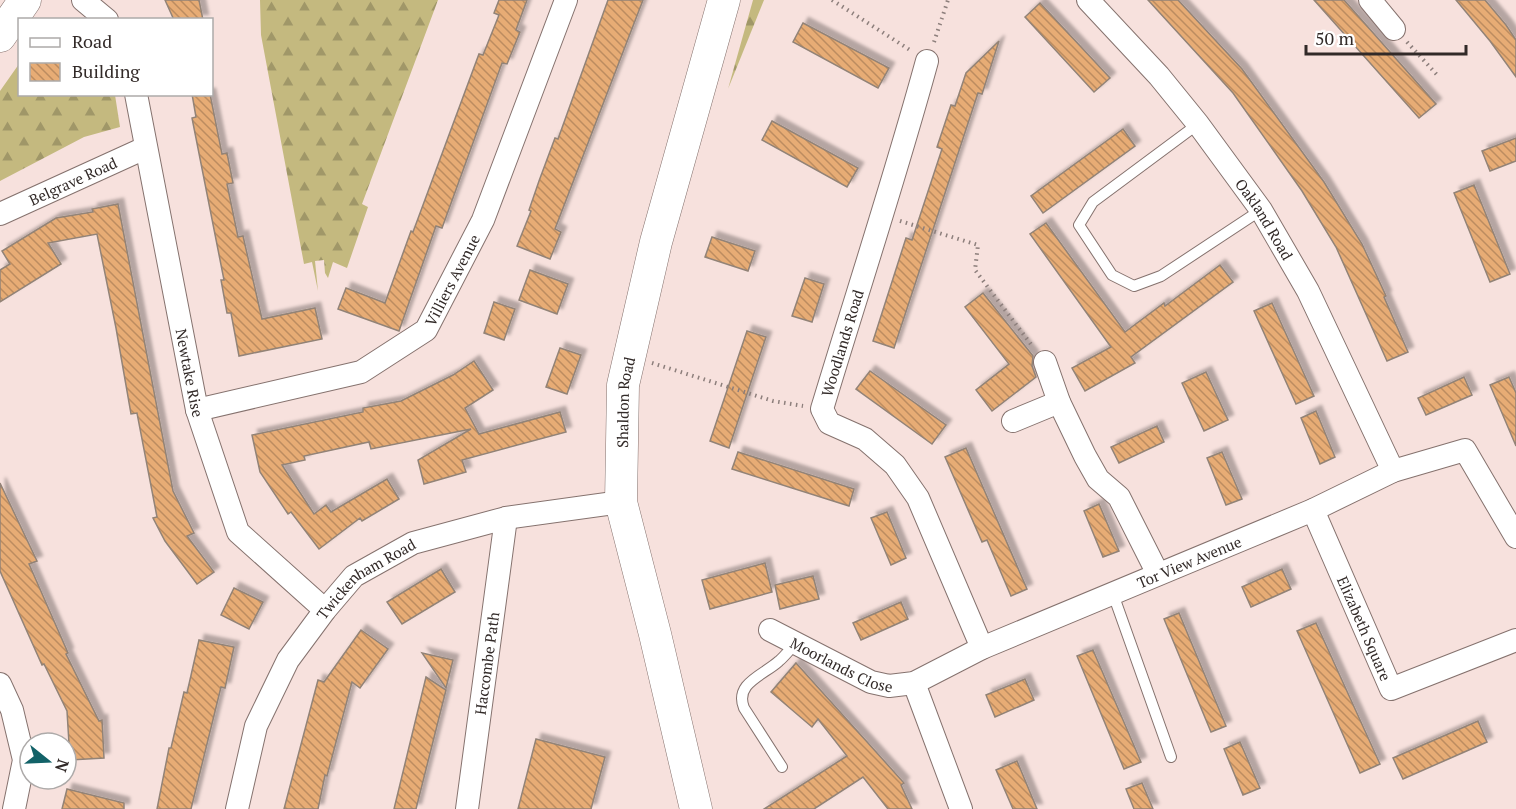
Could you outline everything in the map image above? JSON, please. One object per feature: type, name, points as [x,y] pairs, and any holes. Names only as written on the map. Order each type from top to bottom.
[{"type":"street","points":[[0,36],[25,0]]},
{"type":"street","points":[[83,0],[105,18]]},
{"type":"street","name":"Villiers Avenue","points":[[197,410],[361,372],[426,330],[483,220],[566,0]]},
{"type":"street","name":"Shaldon Road","points":[[696,809],[621,502],[622,385],[656,242],[724,0]]},
{"type":"street","name":"Oakland Road","points":[[1088,0],[1159,76],[1198,124],[1261,210],[1308,291],[1393,471]]},
{"type":"street","points":[[1370,0],[1394,29]]},
{"type":"street","name":"Woodlands Road","points":[[927,61],[901,154],[822,409],[829,423],[865,439],[895,465],[918,498],[982,648]]},
{"type":"street","name":"Newtake Rise","points":[[136,96],[197,410],[238,532],[325,610]]},
{"type":"street","name":"Belgrave Road","points":[[0,214],[145,148]]},
{"type":"street","points":[[1045,362],[1059,402],[1098,479],[1119,497],[1158,574]]},
{"type":"street","points":[[1013,421],[1059,402]]},
{"type":"street","name":"Tor View Avenue","points":[[914,683],[982,648],[1313,510],[1393,471],[1465,450],[1516,535]]},
{"type":"street","name":"Twickenham Road","points":[[237,809],[256,726],[288,660],[354,576],[413,543],[506,518],[621,502]]},
{"type":"street","name":"Elizabeth Square","points":[[1313,510],[1391,689],[1516,640]]},
{"type":"street","name":"Haccombe Path","points":[[467,809],[506,518]]},
{"type":"street","name":"Moorlands Close","points":[[770,630],[871,682],[890,686],[914,683]]},
{"type":"street","points":[[914,683],[961,809]]},
{"type":"street","points":[[0,684],[12,710],[24,760],[14,809]]},
{"type":"lane","points":[[1198,124],[1093,202],[1079,225],[1112,276],[1134,286],[1161,276],[1261,210]]},
{"type":"lane","points":[[1113,594],[1171,757]]},
{"type":"lane","points":[[782,766],[744,708],[741,694],[750,682],[778,662],[796,643]]},
{"type":"path","points":[[832,0],[927,61],[948,0]]},
{"type":"path","points":[[1394,29],[1439,77]]},
{"type":"path","points":[[882,215],[978,245],[975,270],[1045,362]]},
{"type":"path","points":[[629,357],[681,370],[773,400],[822,409]]},
{"type":"green space","points":[[260,0],[438,0],[362,204],[368,207],[347,268],[333,262],[328,278],[325,273],[324,260],[315,261],[318,291],[312,262],[304,264],[261,35]]},
{"type":"green space","points":[[753,0],[764,0],[728,89]]},
{"type":"green space","points":[[18,65],[18,96],[115,96],[120,127],[84,137],[0,181],[0,91]]},
{"type":"building","points":[[165,0],[199,0],[203,18],[173,18]]},
{"type":"building","points":[[499,0],[527,0],[516,30],[520,32],[507,64],[502,63],[442,228],[436,226],[399,331],[338,309],[346,288],[385,303],[479,54],[483,55],[499,15],[494,13]]},
{"type":"building","points":[[608,0],[643,0],[555,229],[561,232],[550,259],[517,246],[531,211],[529,210],[539,181],[555,138],[558,139]]},
{"type":"building","points":[[1148,0],[1178,0],[1242,69],[1324,182],[1362,244],[1408,352],[1387,361],[1336,247],[1302,191],[1233,93]]},
{"type":"building","points":[[1314,0],[1344,0],[1436,104],[1419,118]]},
{"type":"building","points":[[1456,0],[1485,0],[1506,25],[1516,40],[1516,77],[1490,41]]},
{"type":"building","points":[[1040,3],[1110,78],[1094,92],[1025,17]]},
{"type":"building","points":[[803,23],[889,68],[878,88],[793,42]]},
{"type":"building","points":[[999,41],[982,94],[978,93],[894,348],[873,341],[906,238],[912,240],[942,149],[937,147],[951,105],[955,106],[966,73]]},
{"type":"building","points":[[192,96],[210,96],[222,154],[227,153],[233,183],[227,184],[238,237],[243,236],[262,319],[315,308],[322,339],[239,356],[231,313],[227,313],[221,280],[224,280],[192,118],[196,117]]},
{"type":"building","points":[[772,121],[858,168],[847,187],[762,140]]},
{"type":"building","points":[[1123,129],[1135,146],[1043,213],[1031,196]]},
{"type":"building","points":[[1516,138],[1516,161],[1490,171],[1482,151]]},
{"type":"building","points":[[1474,185],[1510,274],[1490,282],[1454,193]]},
{"type":"building","points":[[118,204],[173,491],[194,533],[187,536],[214,572],[197,584],[165,541],[153,518],[157,517],[137,413],[131,414],[97,234],[48,243],[61,264],[0,302],[0,270],[10,264],[2,251],[56,218],[93,212],[92,209]]},
{"type":"building","points":[[1046,223],[1125,332],[1164,303],[1165,306],[1220,265],[1233,282],[1131,357],[1135,363],[1085,391],[1072,368],[1111,347],[1030,234]]},
{"type":"building","points":[[712,237],[755,251],[748,271],[705,257]]},
{"type":"building","points":[[530,270],[568,284],[557,314],[519,300]]},
{"type":"building","points":[[805,278],[824,284],[812,322],[792,316]]},
{"type":"building","points":[[983,293],[1033,356],[1032,366],[1036,377],[992,411],[976,390],[1009,364],[965,307]]},
{"type":"building","points":[[494,302],[515,309],[504,340],[484,333]]},
{"type":"building","points":[[1272,303],[1314,396],[1296,404],[1254,311]]},
{"type":"building","points":[[747,331],[766,337],[729,448],[710,441]]},
{"type":"building","points":[[560,348],[581,355],[567,394],[546,387]]},
{"type":"building","points":[[474,361],[493,390],[465,408],[479,434],[560,412],[566,432],[462,460],[466,472],[424,484],[418,460],[471,429],[371,449],[369,442],[304,456],[305,460],[282,465],[314,514],[326,505],[331,512],[387,479],[399,499],[362,521],[360,518],[319,549],[291,512],[288,514],[260,472],[252,435],[363,412],[363,408],[401,401],[453,375]]},
{"type":"building","points":[[870,371],[946,425],[932,444],[856,389]]},
{"type":"building","points":[[1206,372],[1228,420],[1204,431],[1182,383]]},
{"type":"building","points":[[1464,377],[1472,395],[1426,415],[1418,398]]},
{"type":"building","points":[[1509,377],[1516,393],[1516,446],[1490,385]]},
{"type":"building","points":[[1316,411],[1335,457],[1320,464],[1301,418]]},
{"type":"building","points":[[1157,426],[1164,442],[1119,463],[1111,447]]},
{"type":"building","points":[[966,448],[1027,589],[1011,596],[987,540],[982,542],[945,457]]},
{"type":"building","points":[[738,452],[854,489],[849,506],[732,469]]},
{"type":"building","points":[[1222,452],[1242,499],[1226,505],[1207,458]]},
{"type":"building","points":[[0,483],[37,561],[29,564],[68,653],[66,654],[99,721],[102,720],[104,758],[78,760],[78,731],[68,731],[67,711],[44,664],[42,665],[0,571]]},
{"type":"building","points":[[1099,504],[1119,551],[1103,557],[1084,511]]},
{"type":"building","points":[[887,512],[906,558],[891,565],[871,518]]},
{"type":"building","points":[[765,563],[772,592],[710,609],[702,580]]},
{"type":"building","points":[[441,569],[455,592],[402,624],[387,602]]},
{"type":"building","points":[[1282,569],[1291,589],[1251,607],[1242,587]]},
{"type":"building","points":[[813,576],[819,599],[780,609],[775,585]]},
{"type":"building","points":[[234,588],[263,602],[249,629],[221,615]]},
{"type":"building","points":[[901,602],[908,619],[861,640],[853,623]]},
{"type":"building","points":[[1179,613],[1226,726],[1211,732],[1164,619]]},
{"type":"building","points":[[1316,623],[1380,764],[1360,773],[1297,631]]},
{"type":"building","points":[[361,630],[388,649],[360,688],[352,682],[327,776],[325,775],[318,809],[284,809],[318,680],[324,682]]},
{"type":"building","points":[[199,640],[234,647],[225,688],[221,687],[191,809],[157,809],[169,748],[171,748],[184,692],[187,693]]},
{"type":"building","points":[[1093,650],[1141,762],[1124,769],[1077,656]]},
{"type":"building","points":[[422,653],[453,660],[446,688]]},
{"type":"building","points":[[796,663],[904,783],[901,785],[912,809],[888,809],[863,777],[814,809],[764,809],[847,756],[818,719],[812,727],[771,692]]},
{"type":"building","points":[[426,677],[446,690],[416,809],[394,809]]},
{"type":"building","points":[[1025,679],[1034,700],[995,717],[986,695]]},
{"type":"building","points":[[1478,721],[1487,742],[1403,779],[1393,758]]},
{"type":"building","points":[[536,739],[605,757],[591,809],[518,809]]},
{"type":"building","points":[[1240,742],[1260,788],[1243,795],[1224,749]]},
{"type":"building","points":[[1017,761],[1037,809],[1013,809],[996,770]]},
{"type":"building","points":[[1142,783],[1153,809],[1134,809],[1126,789]]},
{"type":"building","points":[[66,791],[124,803],[124,809],[62,809]]}]
